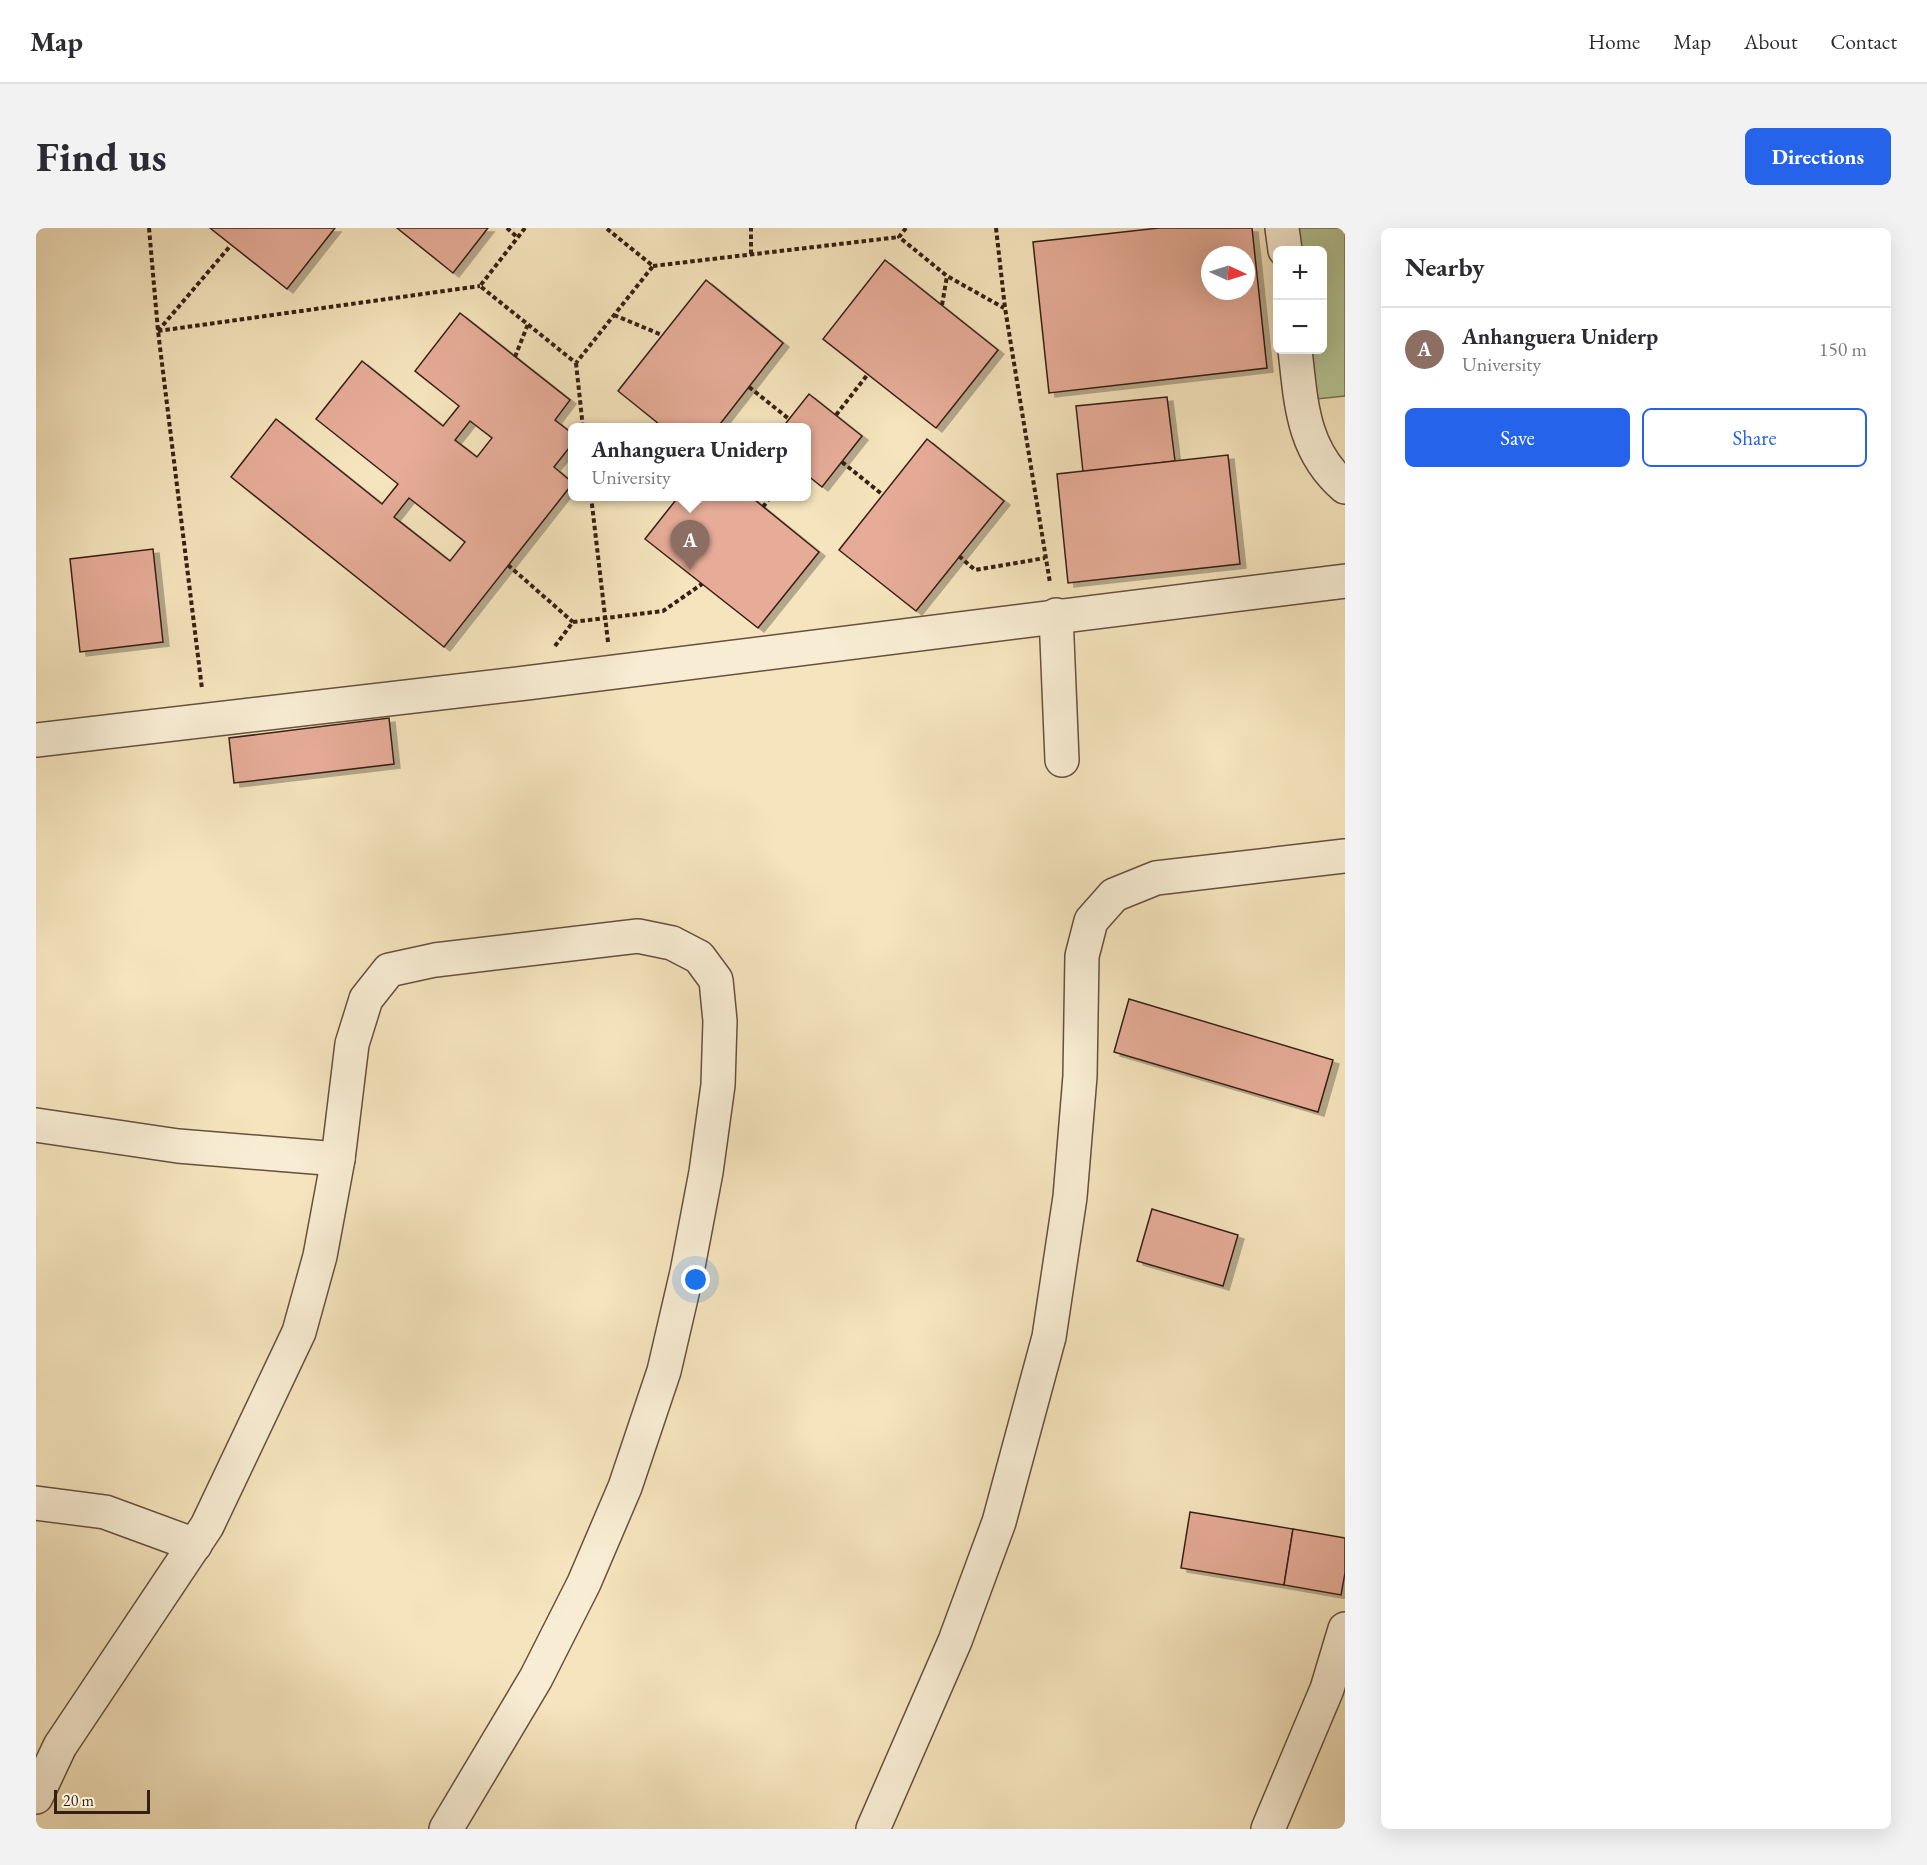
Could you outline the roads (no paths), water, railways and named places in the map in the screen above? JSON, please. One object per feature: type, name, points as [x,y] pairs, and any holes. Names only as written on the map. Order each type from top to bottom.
[{"type":"street","points":[[1282,228],[1284,246]]},
{"type":"street","points":[[1296,354],[1302,412],[1315,453],[1345,487]]},
{"type":"street","points":[[36,740],[169,726],[206,719],[611,672],[1056,615],[1345,581]]},
{"type":"street","points":[[1056,615],[1062,760]]},
{"type":"street","points":[[873,1829],[954,1641],[999,1522],[1049,1336],[1070,1197],[1080,1076],[1082,956],[1091,921],[1114,895],[1156,878],[1345,856]]},
{"type":"street","points":[[36,1797],[60,1746],[207,1526],[254,1432],[299,1332],[320,1256],[338,1160],[352,1044],[366,999],[389,970],[435,960],[638,936],[672,943],[699,957],[716,980],[720,1021],[718,1085],[704,1183],[664,1371],[625,1487],[584,1583],[536,1678],[446,1829]]},
{"type":"street","points":[[36,1125],[178,1146],[338,1160]]},
{"type":"street","points":[[36,1503],[105,1512],[195,1545]]},
{"type":"street","points":[[1268,1829],[1327,1689],[1345,1629]]},
{"type":"place","name":"Anhanguera Uniderp","points":[[690,570]]}]
